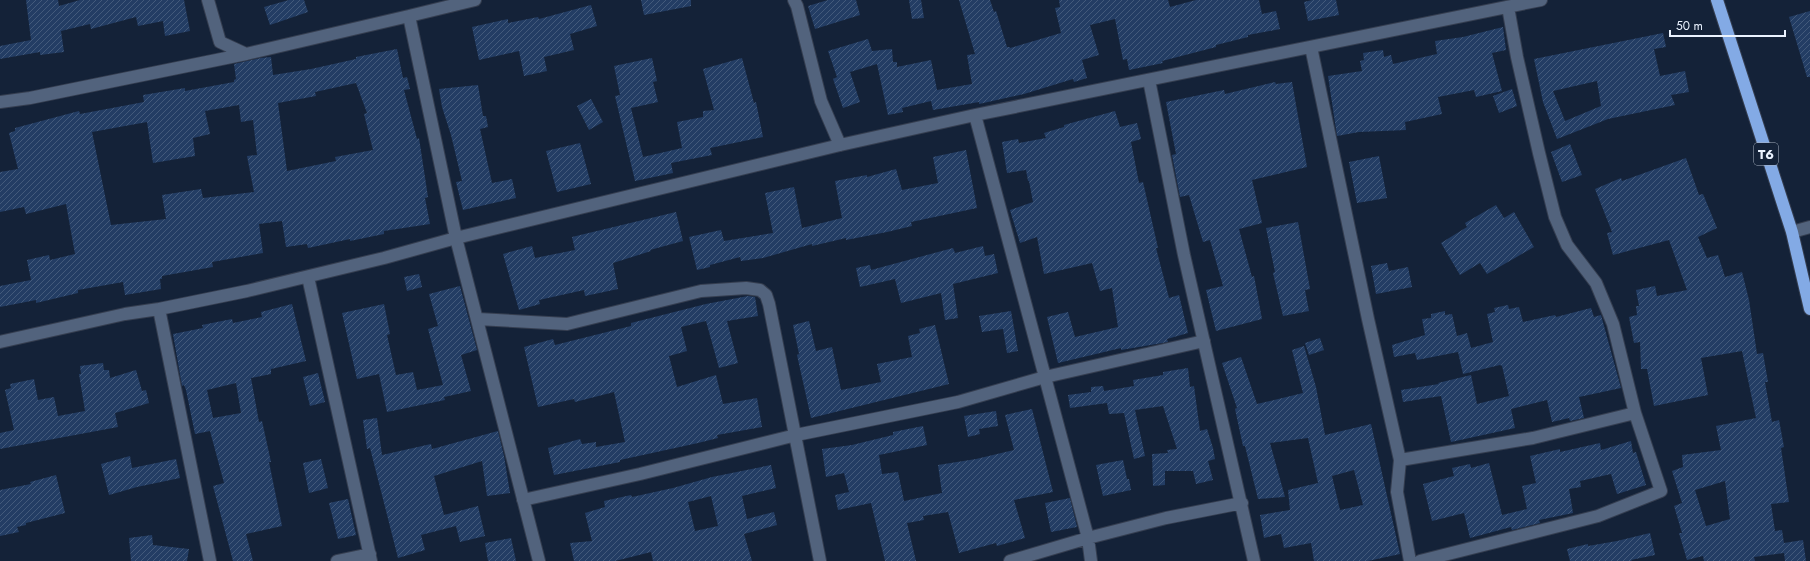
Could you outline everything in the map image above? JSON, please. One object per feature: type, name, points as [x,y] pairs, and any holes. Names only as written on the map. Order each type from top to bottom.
[{"type":"highway","name":"T6","points":[[1717,0],[1792,232],[1810,309]]},
{"type":"street","points":[[208,0],[220,42],[246,54]]},
{"type":"street","points":[[0,102],[30,98],[246,54],[475,0]]},
{"type":"street","points":[[794,0],[821,101],[840,145]]},
{"type":"street","points":[[0,342],[125,314],[159,309],[308,277],[456,238],[840,145],[975,115],[1541,0]]},
{"type":"street","points":[[1420,561],[1598,516],[1661,492],[1635,413],[1613,324],[1596,283],[1567,245],[1555,217],[1517,57],[1508,7]]},
{"type":"street","points":[[409,16],[456,238],[539,561]]},
{"type":"street","points":[[1311,47],[1366,311],[1400,460],[1397,492],[1410,561]]},
{"type":"street","points":[[1149,80],[1184,256],[1254,561]]},
{"type":"street","points":[[975,115],[1088,538],[1091,561]]},
{"type":"street","points":[[1792,232],[1810,227]]},
{"type":"street","points":[[308,277],[371,558],[337,561]]},
{"type":"street","points":[[478,319],[567,324],[701,291],[746,288],[760,290],[766,295],[769,304],[820,561]]},
{"type":"street","points":[[159,309],[210,561]]},
{"type":"street","points":[[523,500],[640,474],[796,435],[958,402],[1045,377],[1204,341]]},
{"type":"street","points":[[1400,460],[1533,438],[1635,413]]},
{"type":"street","points":[[1010,561],[1088,538],[1166,518],[1242,504]]},
{"type":"building","points":[[26,0],[58,0],[59,6],[80,0],[184,0],[190,31],[165,36],[163,21],[138,26],[136,17],[91,29],[90,24],[61,31],[64,52],[40,55],[40,52],[0,59],[0,46],[31,40]]},
{"type":"building","points":[[289,0],[304,0],[308,12],[270,25],[264,7]]},
{"type":"building","points":[[641,0],[691,0],[691,6],[644,15]]},
{"type":"building","points":[[828,0],[856,0],[860,15],[815,29],[808,6]]},
{"type":"building","points":[[909,0],[921,0],[924,18],[912,19]]},
{"type":"building","points":[[959,0],[990,0],[994,12],[996,11],[1007,47],[1010,48],[1061,33],[1055,8],[1060,7],[1059,0],[1168,0],[1170,7],[1196,0],[1259,0],[1262,14],[1276,11],[1280,29],[1248,35],[1248,37],[1216,45],[1216,47],[1162,61],[1163,63],[1129,70],[1127,59],[1123,60],[1115,19],[1090,25],[1099,55],[1082,60],[1087,78],[1074,82],[1073,79],[1024,94],[979,104],[979,102],[933,110],[931,101],[902,108],[903,112],[888,115],[877,64],[850,72],[860,102],[843,108],[833,79],[837,77],[828,51],[868,39],[872,51],[892,49],[893,62],[897,62],[897,67],[931,60],[937,90],[972,84],[967,55],[975,54]]},
{"type":"building","points":[[1312,0],[1336,0],[1339,15],[1308,21],[1304,2]]},
{"type":"building","points":[[591,5],[597,26],[570,34],[574,50],[544,57],[547,71],[524,76],[519,51],[479,60],[472,27],[508,19],[508,23],[538,17],[539,19]]},
{"type":"building","points":[[1810,11],[1810,77],[1807,77],[1789,17]]},
{"type":"building","points":[[1503,27],[1506,50],[1492,53],[1502,91],[1476,97],[1474,90],[1438,97],[1442,114],[1405,122],[1406,130],[1359,132],[1337,136],[1328,76],[1362,71],[1360,61],[1364,60],[1363,53],[1383,50],[1384,57],[1391,55],[1393,64],[1437,54],[1435,41],[1463,37]]},
{"type":"building","points":[[1663,33],[1666,47],[1654,49],[1660,76],[1685,71],[1689,92],[1671,95],[1675,105],[1608,119],[1557,139],[1543,102],[1534,59]],"holes":[[[1597,81],[1601,106],[1565,121],[1553,91]]]},
{"type":"building","points":[[397,49],[403,78],[407,77],[410,89],[404,90],[417,139],[419,138],[428,197],[425,198],[430,224],[384,231],[384,234],[350,241],[350,239],[308,248],[307,244],[286,247],[282,221],[259,224],[263,253],[212,262],[213,267],[162,276],[162,279],[160,279],[161,289],[125,295],[123,282],[78,290],[78,293],[36,303],[36,300],[0,307],[0,286],[31,280],[27,260],[49,255],[50,260],[75,254],[66,204],[26,214],[24,207],[0,212],[0,172],[18,169],[9,133],[15,131],[15,128],[79,111],[80,114],[144,102],[143,95],[185,88],[185,91],[234,82],[236,79],[234,64],[261,58],[271,57],[273,75],[311,69],[356,59],[356,57]],"holes":[[[356,83],[367,113],[364,114],[373,150],[335,157],[336,161],[287,171],[278,103],[316,96],[315,92]],[[239,105],[241,122],[253,120],[257,155],[247,156],[254,192],[203,198],[201,189],[162,195],[166,219],[111,225],[92,132],[147,122],[153,163],[195,156],[193,138],[210,134],[205,111]]]},
{"type":"building","points":[[652,58],[657,81],[653,82],[658,102],[631,108],[643,157],[682,148],[677,122],[703,117],[703,111],[714,110],[703,69],[742,58],[754,103],[756,102],[763,137],[710,148],[712,155],[671,163],[673,173],[635,181],[615,96],[620,95],[614,66]]},
{"type":"building","points":[[1275,82],[1276,84],[1292,82],[1307,167],[1252,180],[1262,223],[1239,229],[1252,277],[1254,276],[1262,319],[1216,331],[1206,290],[1223,286],[1210,240],[1203,242],[1189,195],[1180,197],[1172,155],[1176,154],[1166,102],[1224,90],[1225,94]]},
{"type":"building","points":[[478,85],[483,116],[486,116],[488,127],[480,129],[492,183],[512,179],[516,198],[463,210],[456,182],[462,181],[451,135],[442,107],[439,89]]},
{"type":"building","points":[[1512,89],[1517,106],[1499,113],[1493,96]]},
{"type":"building","points":[[591,99],[603,122],[589,130],[577,106]]},
{"type":"building","points":[[1115,111],[1120,127],[1137,123],[1141,139],[1131,142],[1139,183],[1143,182],[1158,248],[1156,248],[1169,298],[1179,295],[1188,333],[1167,339],[1168,342],[1121,350],[1121,348],[1058,363],[1047,317],[1068,312],[1075,337],[1118,327],[1112,288],[1100,291],[1092,263],[1044,274],[1037,237],[1020,243],[1010,210],[1033,202],[1026,170],[1007,173],[1002,142],[1018,139],[1019,143],[1046,138],[1044,133],[1064,127],[1064,125]]},
{"type":"building","points":[[580,143],[591,184],[557,192],[546,151]]},
{"type":"building","points":[[1570,144],[1582,175],[1562,182],[1551,152]]},
{"type":"building","points":[[966,150],[977,208],[911,222],[912,226],[887,232],[846,240],[846,238],[812,246],[812,244],[763,258],[741,261],[740,257],[697,270],[689,237],[721,230],[724,241],[773,233],[765,193],[794,187],[802,228],[842,218],[835,181],[867,175],[867,177],[896,169],[902,190],[938,183],[933,157]]},
{"type":"building","points":[[1379,156],[1387,198],[1357,203],[1349,162]]},
{"type":"building","points":[[1686,158],[1699,195],[1703,194],[1717,228],[1698,237],[1707,258],[1718,255],[1725,277],[1742,272],[1749,300],[1757,354],[1763,353],[1768,382],[1765,382],[1772,422],[1779,420],[1784,447],[1781,448],[1789,502],[1771,504],[1775,531],[1782,530],[1784,543],[1803,540],[1806,561],[1785,561],[1784,553],[1754,557],[1755,561],[1704,561],[1703,556],[1687,560],[1679,533],[1682,533],[1674,506],[1682,503],[1672,471],[1683,467],[1682,455],[1721,450],[1716,426],[1756,418],[1742,351],[1701,358],[1708,395],[1654,406],[1647,369],[1641,369],[1640,342],[1634,343],[1629,317],[1637,315],[1636,306],[1639,306],[1636,290],[1655,286],[1657,296],[1687,290],[1669,240],[1613,255],[1607,233],[1612,232],[1595,189],[1621,178],[1622,181]],"holes":[[[1725,481],[1730,519],[1706,526],[1695,490]]]},
{"type":"building","points":[[1496,205],[1504,218],[1514,212],[1534,247],[1487,274],[1480,263],[1460,275],[1441,243],[1467,227],[1465,223]]},
{"type":"building","points":[[676,212],[683,241],[650,250],[651,251],[613,263],[618,289],[585,296],[584,290],[539,300],[540,304],[519,310],[503,254],[532,246],[535,258],[575,250],[572,237]]},
{"type":"building","points":[[1298,222],[1310,289],[1305,290],[1309,311],[1283,316],[1273,273],[1275,272],[1266,228]]},
{"type":"building","points":[[983,246],[985,256],[994,254],[998,273],[953,284],[958,318],[945,320],[941,293],[901,303],[895,279],[860,287],[856,268],[870,265],[871,270],[953,248],[955,253]]},
{"type":"building","points":[[1387,263],[1389,271],[1408,267],[1412,287],[1376,294],[1371,266]]},
{"type":"building","points":[[419,274],[422,287],[407,291],[404,277]]},
{"type":"building","points":[[460,286],[477,350],[461,355],[471,391],[444,397],[445,400],[387,412],[379,374],[357,379],[342,313],[384,304],[390,334],[387,335],[396,375],[413,372],[417,390],[443,385],[428,329],[438,326],[429,294]]},
{"type":"building","points":[[748,296],[755,297],[758,316],[727,321],[738,363],[719,368],[706,321],[681,327],[687,351],[669,356],[677,387],[716,375],[723,404],[757,398],[762,427],[717,435],[718,438],[698,443],[620,460],[620,462],[554,475],[548,448],[580,439],[582,444],[596,442],[596,447],[625,442],[614,392],[575,402],[574,399],[538,407],[524,347],[553,339],[555,345],[631,326],[631,323],[706,304]]},
{"type":"building","points":[[292,304],[306,361],[271,369],[271,374],[251,378],[259,422],[262,421],[271,462],[269,462],[282,526],[246,534],[253,561],[233,561],[213,486],[224,483],[210,431],[195,434],[186,390],[184,385],[182,386],[173,334],[203,328],[202,325],[232,319],[233,323],[262,317],[261,312]],"holes":[[[236,383],[241,413],[213,418],[207,390]]]},
{"type":"building","points":[[1508,305],[1509,309],[1519,307],[1523,322],[1555,315],[1556,317],[1591,308],[1594,317],[1601,315],[1621,388],[1579,397],[1584,418],[1570,421],[1569,418],[1552,422],[1547,400],[1511,409],[1515,428],[1451,442],[1441,396],[1403,402],[1401,390],[1439,384],[1438,383],[1471,375],[1477,404],[1509,396],[1502,366],[1500,365],[1463,374],[1458,352],[1417,360],[1415,353],[1394,357],[1392,345],[1425,335],[1422,319],[1431,318],[1431,314],[1445,311],[1445,315],[1452,314],[1457,336],[1467,333],[1471,348],[1493,342],[1487,314],[1495,312],[1494,308]]},
{"type":"building","points":[[1011,311],[1018,351],[1007,353],[1003,329],[982,332],[979,316]]},
{"type":"building","points":[[809,321],[816,351],[832,347],[841,390],[881,382],[877,364],[912,357],[908,336],[920,333],[919,329],[935,325],[949,384],[811,418],[797,355],[799,354],[793,325]]},
{"type":"building","points":[[1320,338],[1324,350],[1309,355],[1305,343]]},
{"type":"building","points":[[1304,346],[1316,387],[1325,435],[1371,424],[1400,554],[1368,561],[1314,561],[1311,543],[1284,548],[1281,534],[1264,538],[1260,515],[1290,510],[1288,490],[1318,483],[1308,438],[1270,443],[1285,497],[1258,499],[1245,446],[1243,446],[1235,409],[1237,408],[1222,363],[1241,357],[1257,404],[1303,393],[1292,350]],"holes":[[[1354,470],[1363,505],[1340,510],[1332,476]]]},
{"type":"building","points":[[103,363],[104,370],[109,370],[110,378],[136,370],[142,391],[146,390],[149,403],[115,413],[118,427],[0,449],[0,433],[14,430],[5,390],[11,388],[10,384],[34,379],[38,400],[54,397],[58,416],[85,411],[79,374],[81,374],[80,366]]},
{"type":"building","points":[[1188,368],[1190,387],[1194,386],[1200,431],[1207,429],[1213,448],[1215,459],[1208,461],[1213,480],[1196,484],[1193,471],[1165,471],[1165,485],[1153,486],[1152,454],[1168,453],[1167,450],[1177,449],[1163,406],[1135,410],[1145,456],[1134,459],[1124,413],[1109,414],[1107,403],[1070,408],[1068,395],[1091,392],[1091,387],[1103,386],[1104,391],[1134,386],[1133,380],[1163,375],[1163,372]]},
{"type":"building","points":[[318,373],[325,402],[310,406],[303,377]]},
{"type":"building","points":[[1032,409],[1053,492],[1014,500],[1025,538],[997,546],[996,543],[959,553],[948,512],[923,516],[924,520],[907,523],[916,561],[885,561],[871,503],[838,510],[835,495],[849,492],[844,473],[826,477],[822,449],[852,445],[893,435],[893,432],[923,426],[927,445],[879,455],[882,474],[898,472],[904,501],[942,493],[938,465],[976,459],[1014,450],[1005,415]]},
{"type":"building","points":[[996,411],[998,426],[979,429],[980,434],[968,437],[964,416]]},
{"type":"building","points":[[377,418],[382,455],[431,444],[432,449],[498,431],[510,493],[487,496],[482,461],[434,476],[444,515],[478,506],[485,536],[460,542],[456,526],[421,535],[425,550],[398,558],[370,448],[367,449],[363,420]]},
{"type":"building","points":[[1631,441],[1633,453],[1636,452],[1646,485],[1617,494],[1611,474],[1580,481],[1581,487],[1569,489],[1573,513],[1539,520],[1540,523],[1512,530],[1511,527],[1470,538],[1464,513],[1432,521],[1423,484],[1454,476],[1452,468],[1470,464],[1471,468],[1489,463],[1502,515],[1527,509],[1522,486],[1536,483],[1530,456],[1560,449],[1560,452],[1600,443],[1601,450]]},
{"type":"building","points":[[130,456],[132,468],[176,459],[180,478],[137,487],[109,495],[101,464]]},
{"type":"building","points":[[321,459],[328,488],[309,493],[303,463]]},
{"type":"building","points":[[1123,460],[1131,490],[1103,496],[1096,465]]},
{"type":"building","points":[[771,465],[776,488],[742,496],[747,519],[774,512],[777,525],[744,534],[752,561],[653,561],[651,552],[615,561],[574,561],[570,543],[592,541],[585,513],[605,507],[604,501],[631,495],[632,497],[673,488],[712,477]],"holes":[[[711,496],[718,526],[695,531],[688,502]]]},
{"type":"building","points":[[56,475],[65,513],[26,523],[26,525],[17,527],[19,532],[0,536],[0,490],[31,484],[30,482]]},
{"type":"building","points":[[1070,498],[1077,527],[1051,532],[1045,503]]},
{"type":"building","points":[[348,499],[356,535],[338,539],[329,503]]},
{"type":"building","points":[[1650,533],[1655,555],[1631,560],[1632,561],[1570,561],[1567,549],[1588,544],[1588,546],[1617,541]]},
{"type":"building","points":[[152,535],[153,545],[189,549],[187,561],[131,561],[129,538]]},
{"type":"building","points":[[511,538],[516,561],[488,561],[485,543]]}]
